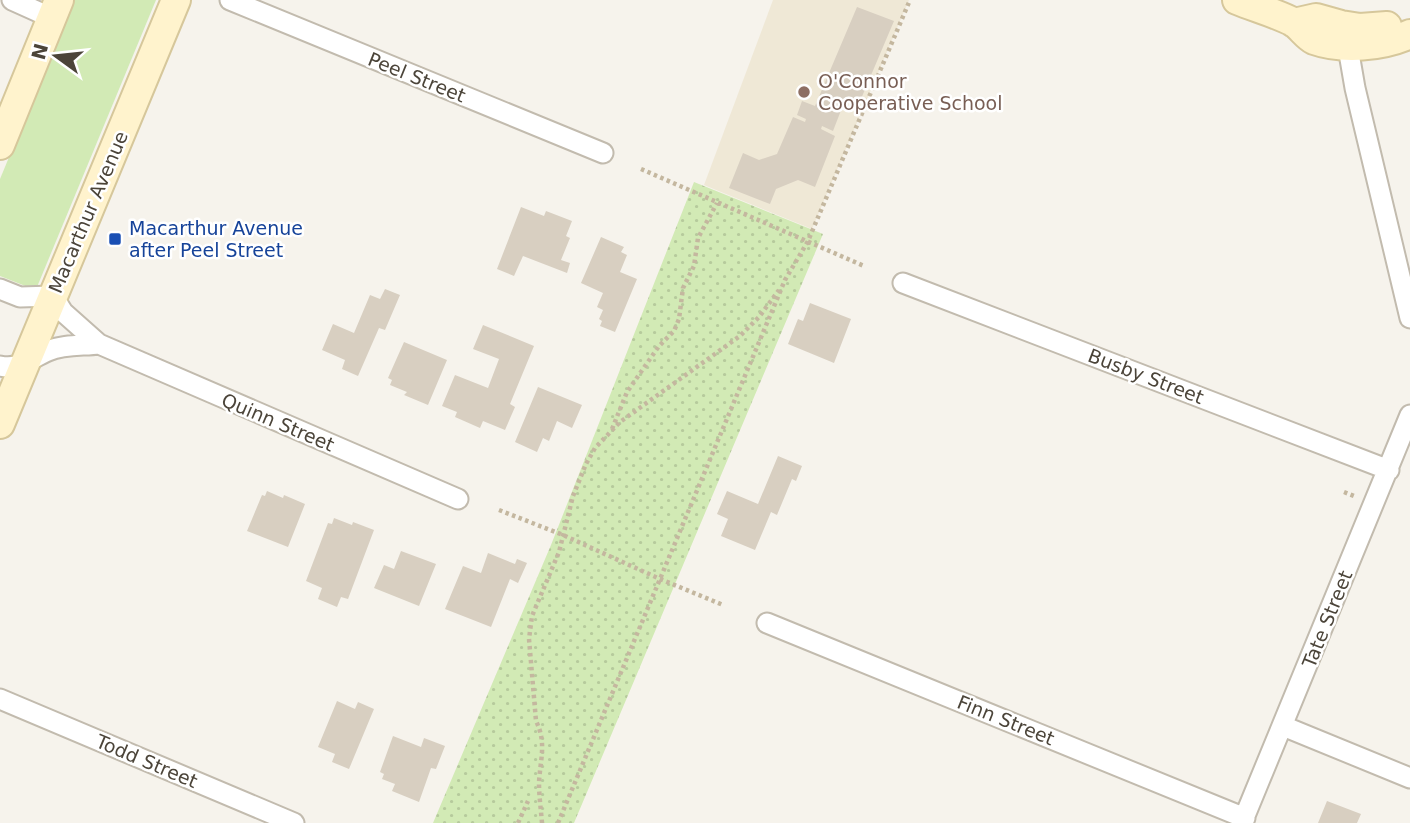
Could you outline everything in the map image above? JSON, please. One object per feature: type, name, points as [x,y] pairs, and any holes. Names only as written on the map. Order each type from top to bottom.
[{"type":"main road","name":"Macarthur Avenue","points":[[0,424],[13,365],[53,296],[177,0]]},
{"type":"main road","points":[[1237,0],[1294,23],[1316,19],[1346,36],[1383,43],[1410,34]]},
{"type":"main road","points":[[0,145],[56,9]]},
{"type":"main road","points":[[1346,36],[1399,24],[1410,28]]},
{"type":"street","points":[[12,0],[56,9]]},
{"type":"street","name":"Peel Street","points":[[230,0],[603,153]]},
{"type":"street","points":[[1346,36],[1355,88],[1410,318]]},
{"type":"street","name":"Busby Street","points":[[903,283],[1389,470]]},
{"type":"street","points":[[0,289],[20,297],[53,296]]},
{"type":"street","name":"Quinn Street","points":[[53,296],[63,312],[99,344],[457,499]]},
{"type":"street","name":"Quinn Street","points":[[13,365],[65,346],[99,344]]},
{"type":"street","name":"Tate Street","points":[[1244,820],[1410,415]]},
{"type":"street","name":"Finn Street","points":[[767,623],[1244,820]]},
{"type":"street","name":"Todd Street","points":[[0,699],[294,823]]},
{"type":"street","points":[[1283,726],[1410,778]]},
{"type":"path","points":[[542,823],[539,787],[543,746],[542,734],[536,721],[529,639],[532,617],[559,552],[573,496],[586,464],[595,448],[620,422],[740,336],[759,317],[785,280],[808,241],[910,0]]},
{"type":"path","points":[[640,169],[864,266]]},
{"type":"path","points":[[610,433],[627,392],[659,346],[674,331],[679,319],[683,288],[694,267],[698,238],[717,203]]},
{"type":"path","points":[[558,823],[785,280]]},
{"type":"path","points":[[499,510],[564,535],[723,605]]},
{"type":"path","points":[[518,823],[528,801]]},
{"type":"shaded area","name":"O'Connor Cooperative School","points":[[773,0],[909,0],[812,229],[704,185]]},
{"type":"green space","points":[[74,0],[156,0],[37,287],[33,289],[0,276],[0,179]]},
{"type":"green space","points":[[694,182],[823,234],[574,823],[433,823],[551,545]]},
{"type":"building","points":[[857,7],[894,21],[858,106],[845,100],[833,131],[822,126],[821,129],[835,136],[815,187],[798,180],[776,189],[770,204],[729,188],[743,153],[759,160],[777,154],[793,117],[805,122],[806,119],[797,115],[802,101],[815,106]]},
{"type":"building","points":[[521,207],[544,216],[546,211],[572,221],[566,236],[570,238],[561,260],[570,263],[567,273],[523,256],[514,276],[497,269]]},
{"type":"building","points":[[601,237],[624,247],[621,252],[627,255],[620,272],[637,279],[615,332],[600,326],[602,321],[599,319],[603,310],[597,307],[603,293],[581,283]]},
{"type":"building","points":[[385,289],[400,295],[385,330],[379,328],[358,376],[342,369],[345,360],[322,350],[333,324],[354,333],[370,295],[380,299]]},
{"type":"building","points":[[810,303],[851,319],[834,363],[788,344],[798,319],[803,321]]},
{"type":"building","points":[[483,325],[534,346],[510,404],[515,407],[505,430],[483,421],[480,428],[455,417],[457,412],[442,406],[455,375],[488,388],[499,359],[473,349]]},
{"type":"building","points":[[404,342],[447,360],[428,405],[404,395],[407,392],[390,385],[392,380],[388,378]]},
{"type":"building","points":[[538,387],[582,405],[572,428],[557,421],[549,441],[543,438],[537,452],[515,442]]},
{"type":"building","points":[[778,456],[802,466],[796,481],[792,479],[777,515],[771,512],[755,550],[721,536],[728,519],[717,514],[727,491],[758,504]]},
{"type":"building","points":[[267,491],[305,504],[288,547],[247,531],[262,495],[265,496]]},
{"type":"building","points":[[334,518],[374,530],[348,599],[341,597],[337,607],[318,599],[322,588],[306,581],[328,523],[332,524]]},
{"type":"building","points":[[401,551],[436,564],[419,606],[374,588],[384,565],[394,569]]},
{"type":"building","points":[[488,553],[515,564],[517,559],[527,563],[518,583],[510,579],[491,627],[445,609],[463,566],[481,573]]},
{"type":"building","points":[[337,701],[355,709],[358,702],[374,709],[349,769],[332,762],[335,754],[318,747]]},
{"type":"building","points":[[393,736],[421,747],[424,738],[445,746],[436,769],[431,768],[419,802],[392,791],[395,784],[382,779],[384,774],[380,772]]},
{"type":"building","points":[[1327,801],[1361,814],[1357,823],[1318,823]]},
{"type":"place","name":"O'Connor Cooperative School","points":[[804,92]]},
{"type":"place","name":"Macarthur Avenue after Peel Street","points":[[115,239]]}]
